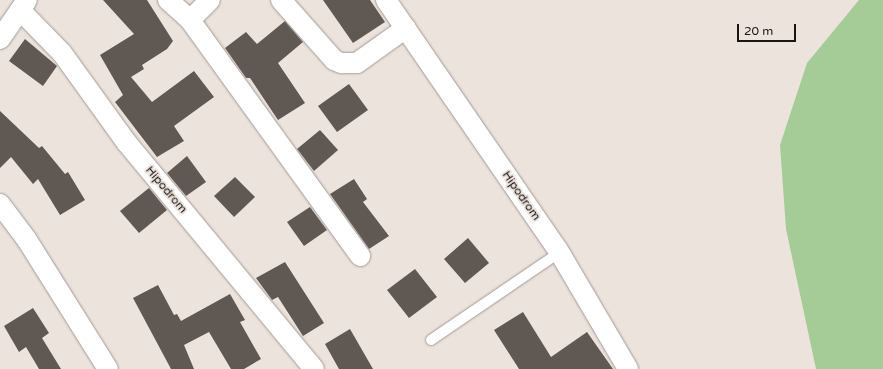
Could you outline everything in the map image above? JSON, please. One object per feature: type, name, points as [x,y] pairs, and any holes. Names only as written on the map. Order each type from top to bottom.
[{"type":"street","points":[[168,0],[190,20],[360,256]]},
{"type":"street","points":[[190,20],[210,0]]},
{"type":"street","points":[[281,0],[334,60],[341,63],[357,63],[406,28]]},
{"type":"street","name":"Hipodrom","points":[[386,0],[558,250],[628,369]]},
{"type":"street","name":"Hipodrom","points":[[0,39],[24,5],[62,53],[127,143],[314,369]]},
{"type":"street","points":[[0,204],[27,240],[108,369]]},
{"type":"lane","points":[[431,340],[554,256],[558,250]]},
{"type":"green space","points":[[859,0],[883,0],[883,369],[816,369],[786,229],[780,145],[807,63]]},
{"type":"building","points":[[103,0],[147,0],[173,41],[167,49],[142,65],[144,69],[131,77],[152,102],[194,71],[214,97],[174,126],[184,141],[157,157],[115,102],[123,95],[100,55],[134,34]]},
{"type":"building","points":[[323,0],[370,0],[385,22],[353,43]]},
{"type":"building","points":[[285,21],[303,42],[278,63],[305,103],[278,120],[250,78],[246,78],[225,48],[246,32],[257,44]]},
{"type":"building","points":[[25,39],[57,66],[43,86],[9,61]]},
{"type":"building","points":[[349,84],[368,110],[337,132],[318,106]]},
{"type":"building","points":[[0,111],[39,148],[42,146],[65,174],[68,172],[85,200],[60,215],[38,179],[33,184],[11,157],[0,168]]},
{"type":"building","points":[[320,130],[338,150],[314,171],[297,149]]},
{"type":"building","points":[[187,156],[206,182],[186,196],[167,173]]},
{"type":"building","points":[[235,177],[255,197],[234,217],[214,196]]},
{"type":"building","points":[[354,179],[367,199],[363,202],[389,236],[369,249],[330,194]]},
{"type":"building","points":[[149,188],[167,210],[139,233],[120,211]]},
{"type":"building","points":[[310,207],[327,230],[304,246],[287,222]]},
{"type":"building","points":[[468,238],[489,263],[465,283],[444,259]]},
{"type":"building","points":[[285,262],[324,323],[303,336],[278,297],[272,300],[256,278]]},
{"type":"building","points":[[415,269],[437,297],[409,318],[387,290]]},
{"type":"building","points":[[158,285],[174,315],[177,314],[181,321],[230,294],[245,320],[240,322],[261,359],[244,369],[231,369],[209,332],[184,345],[194,369],[171,369],[133,298]]},
{"type":"building","points":[[33,308],[49,333],[42,338],[61,369],[39,369],[26,347],[19,352],[4,326]]},
{"type":"building","points":[[523,312],[551,357],[587,332],[613,369],[519,369],[494,330]]},
{"type":"building","points":[[350,329],[373,369],[339,369],[325,344]]}]
